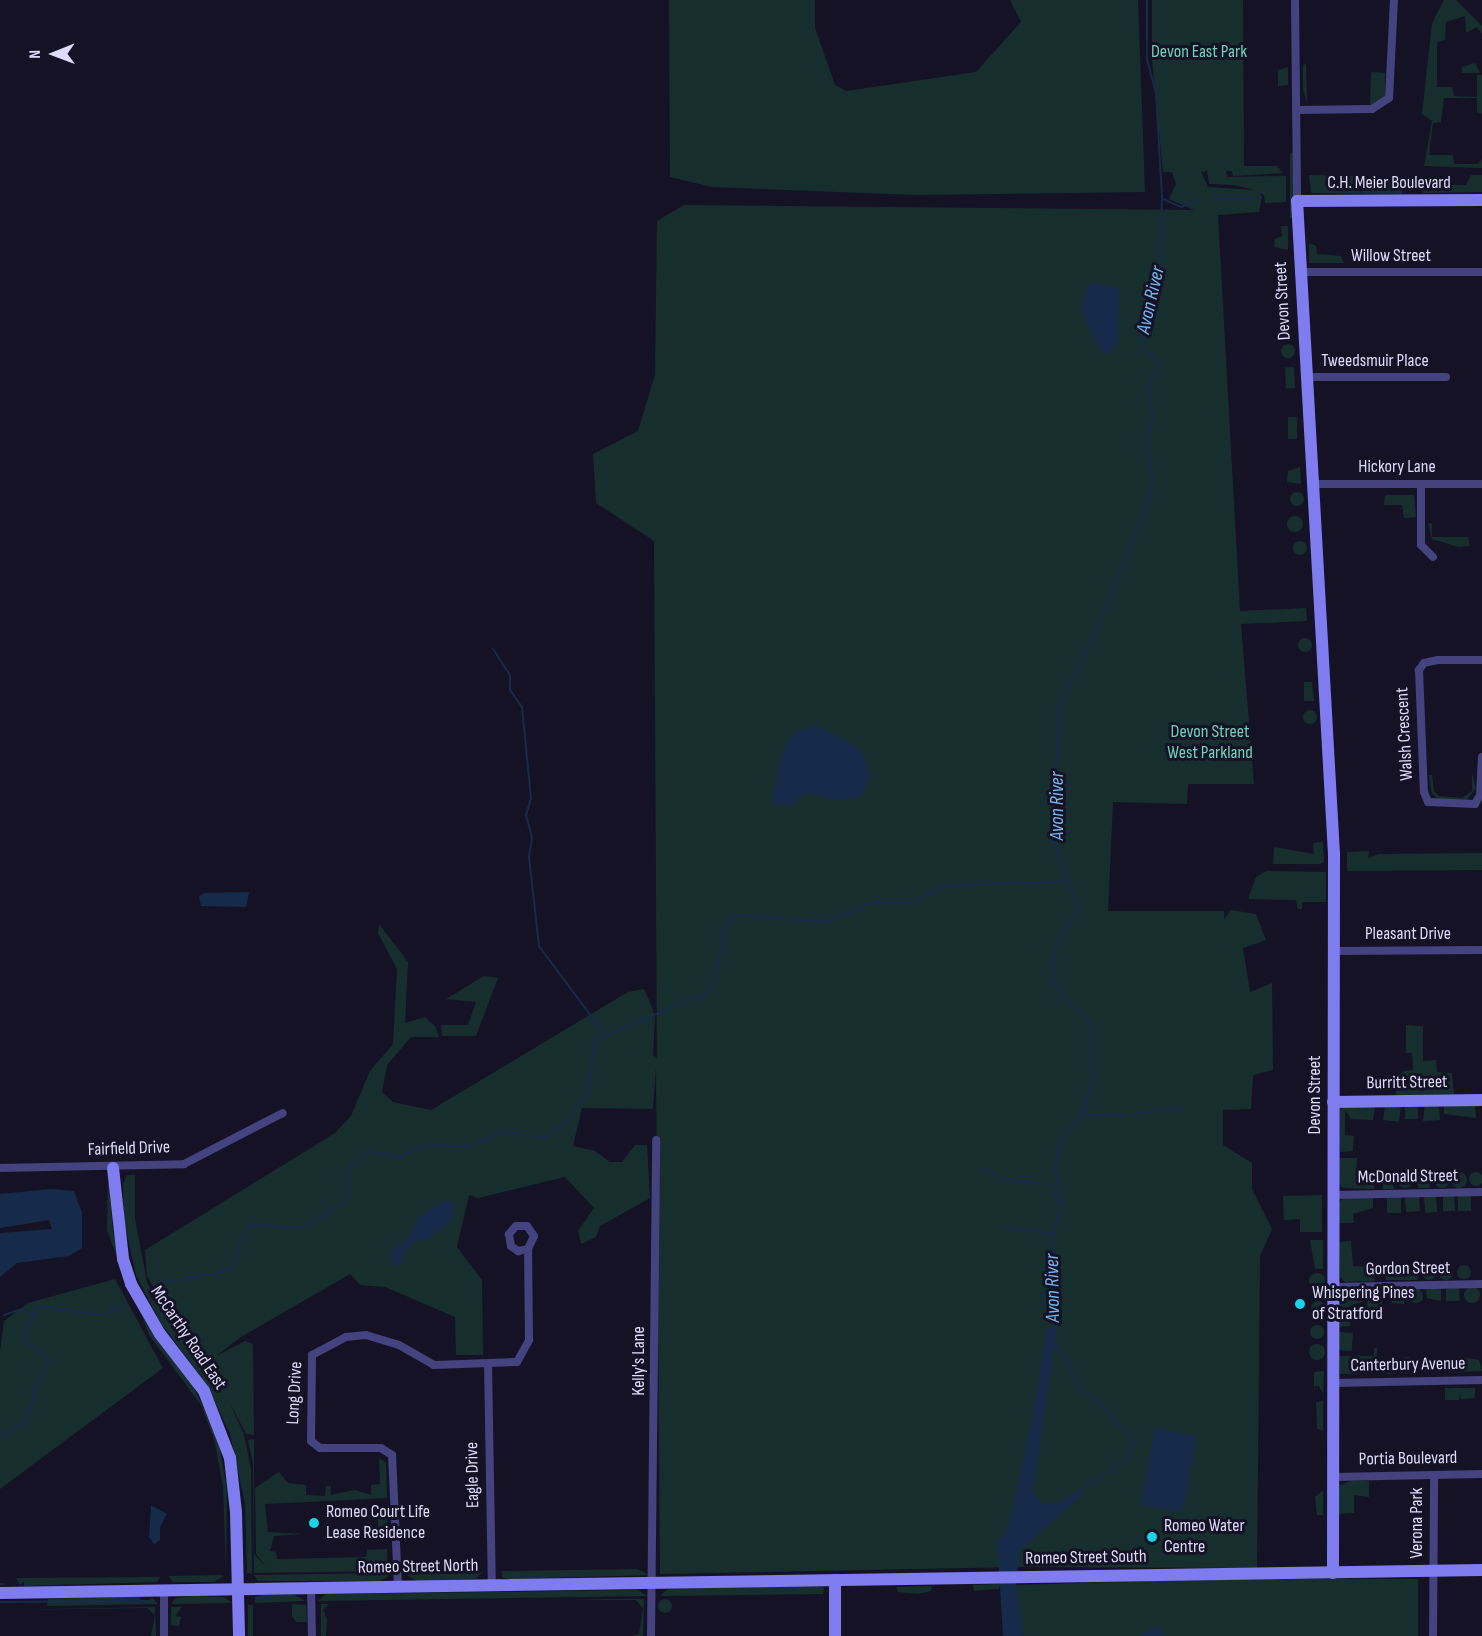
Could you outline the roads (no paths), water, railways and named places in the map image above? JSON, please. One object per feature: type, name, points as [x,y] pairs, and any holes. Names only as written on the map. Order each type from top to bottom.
[{"type":"street","name":"Devon Street","points":[[1295,0],[1299,272],[1334,854],[1333,1573]]},
{"type":"street","points":[[1296,110],[1372,109],[1389,98],[1395,0]]},
{"type":"street","name":"C.H. Meier Boulevard","points":[[1297,201],[1482,200]]},
{"type":"street","name":"Willow Street","points":[[1299,272],[1482,272]]},
{"type":"street","name":"Tweedsmuir Place","points":[[1305,377],[1446,377]]},
{"type":"street","name":"Hickory Lane","points":[[1312,484],[1482,484]]},
{"type":"street","points":[[1421,484],[1421,545],[1433,557]]},
{"type":"street","name":"Walsh Crescent","points":[[1482,660],[1438,660],[1424,663],[1419,670],[1424,792],[1428,802],[1433,805],[1475,804],[1480,795],[1482,757]]},
{"type":"street","name":"Pleasant Drive","points":[[1334,951],[1482,950]]},
{"type":"street","name":"Burritt Street","points":[[1333,1102],[1482,1100]]},
{"type":"street","name":"Fairfield Drive","points":[[0,1168],[114,1168],[184,1164],[283,1113]]},
{"type":"street","name":"Kelly's Lane","points":[[651,1636],[654,1581],[656,1140]]},
{"type":"street","name":"McCarthy Road East","points":[[114,1168],[120,1239],[131,1284],[160,1334],[204,1392],[224,1438],[234,1482],[239,1636]]},
{"type":"street","name":"McDonald Street","points":[[1334,1194],[1482,1192]]},
{"type":"street","name":"Long Drive","points":[[398,1586],[392,1455],[381,1448],[320,1448],[311,1441],[312,1354],[346,1337],[366,1335],[399,1345],[434,1365],[517,1362],[527,1348],[528,1249]]},
{"type":"street","name":"Gordon Street","points":[[1334,1287],[1482,1284]]},
{"type":"street","name":"Eagle Drive","points":[[488,1364],[492,1585]]},
{"type":"street","name":"Canterbury Avenue","points":[[1334,1383],[1482,1380]]},
{"type":"street","name":"Portia Boulevard","points":[[1334,1477],[1482,1474]]},
{"type":"street","name":"Verona Park","points":[[1433,1636],[1434,1475]]},
{"type":"street","name":"Romeo Street South","points":[[835,1580],[1482,1570]]},
{"type":"street","points":[[835,1580],[835,1636]]},
{"type":"street","name":"Romeo Street North","points":[[0,1593],[238,1587],[835,1580]]},
{"type":"street","points":[[311,1586],[312,1636]]},
{"type":"street","points":[[164,1590],[164,1636]]},
{"type":"water","points":[[1093,283],[1119,288],[1117,344],[1107,355],[1098,348],[1081,308],[1087,288]]},
{"type":"water","points":[[817,726],[855,746],[864,756],[870,776],[865,789],[859,797],[833,800],[812,793],[804,794],[791,806],[772,804],[782,755],[793,733]]},
{"type":"water","points":[[249,892],[246,907],[201,906],[199,896],[205,893]]},
{"type":"water","points":[[51,1189],[74,1191],[82,1213],[82,1248],[69,1256],[17,1263],[0,1277],[0,1233],[52,1229],[49,1220],[0,1228],[0,1194]]},
{"type":"water","points":[[446,1200],[455,1204],[452,1220],[426,1240],[416,1240],[405,1251],[403,1262],[396,1266],[391,1259],[393,1247],[405,1243],[420,1216]]},
{"type":"water","name":"Avon River","points":[[1057,1326],[1034,1486],[1030,1489],[1042,1503],[1058,1503],[1085,1486],[1082,1495],[1020,1550],[1016,1584],[1023,1636],[1003,1636],[997,1539],[1002,1538],[1012,1512],[1033,1415],[1047,1328]]},
{"type":"water","points":[[1155,1428],[1197,1436],[1182,1513],[1140,1505]]},
{"type":"water","points":[[151,1505],[167,1514],[160,1527],[160,1540],[154,1544],[149,1537]]},
{"type":"water","points":[[1158,1627],[1166,1636],[1139,1636],[1144,1632]]},
{"type":"waterway","name":"Avon River","points":[[1056,1328],[1052,1238],[1063,1200],[1055,1170],[1060,1143],[1084,1110],[1093,1078],[1091,1022],[1061,995],[1052,977],[1056,947],[1078,910],[1053,840],[1059,707],[1095,634],[1149,500],[1153,476],[1145,447],[1153,420],[1148,393],[1158,363],[1140,346],[1160,272],[1162,197],[1156,93],[1147,59],[1147,0]]},
{"type":"waterway","points":[[1212,198],[1254,198]]},
{"type":"waterway","points":[[1163,199],[1181,207],[1202,199]]},
{"type":"waterway","points":[[493,649],[510,675],[510,690],[522,707],[531,798],[526,815],[532,838],[529,857],[539,946],[605,1035]]},
{"type":"waterway","points":[[156,1284],[218,1273],[235,1264],[237,1249],[250,1224],[302,1228],[345,1202],[349,1194],[347,1170],[370,1151],[399,1157],[425,1145],[470,1146],[503,1132],[544,1138],[562,1126],[588,1094],[595,1040],[706,993],[715,979],[722,949],[722,928],[733,917],[741,915],[827,922],[872,902],[911,902],[949,885],[1070,881]]},
{"type":"waterway","points":[[1133,1114],[1182,1108]]},
{"type":"waterway","points":[[1083,1114],[1127,1115]]},
{"type":"waterway","points":[[985,1169],[1003,1179],[1048,1184],[1061,1204]]},
{"type":"waterway","points":[[1002,1227],[1052,1233]]},
{"type":"waterway","points":[[0,1436],[28,1421],[35,1389],[50,1361],[24,1338],[37,1306],[102,1315],[126,1305]]},
{"type":"waterway","points":[[4,1315],[22,1309],[34,1315]]},
{"type":"waterway","points":[[1055,1345],[1066,1358],[1082,1392],[1096,1400],[1135,1441],[1127,1460],[1085,1486]]},
{"type":"waterway","points":[[0,1602],[147,1601]]},
{"type":"place","name":"Whispering Pines of Stratford","points":[[1300,1304]]},
{"type":"place","name":"Romeo Court Life Lease Residence","points":[[314,1523]]},
{"type":"place","name":"Romeo Water Centre","points":[[1152,1537]]},
{"type":"park label","name":"Devon East Park","points":[[1199,52]]},
{"type":"park label","name":"Devon Street West Parkland","points":[[1210,743]]}]
